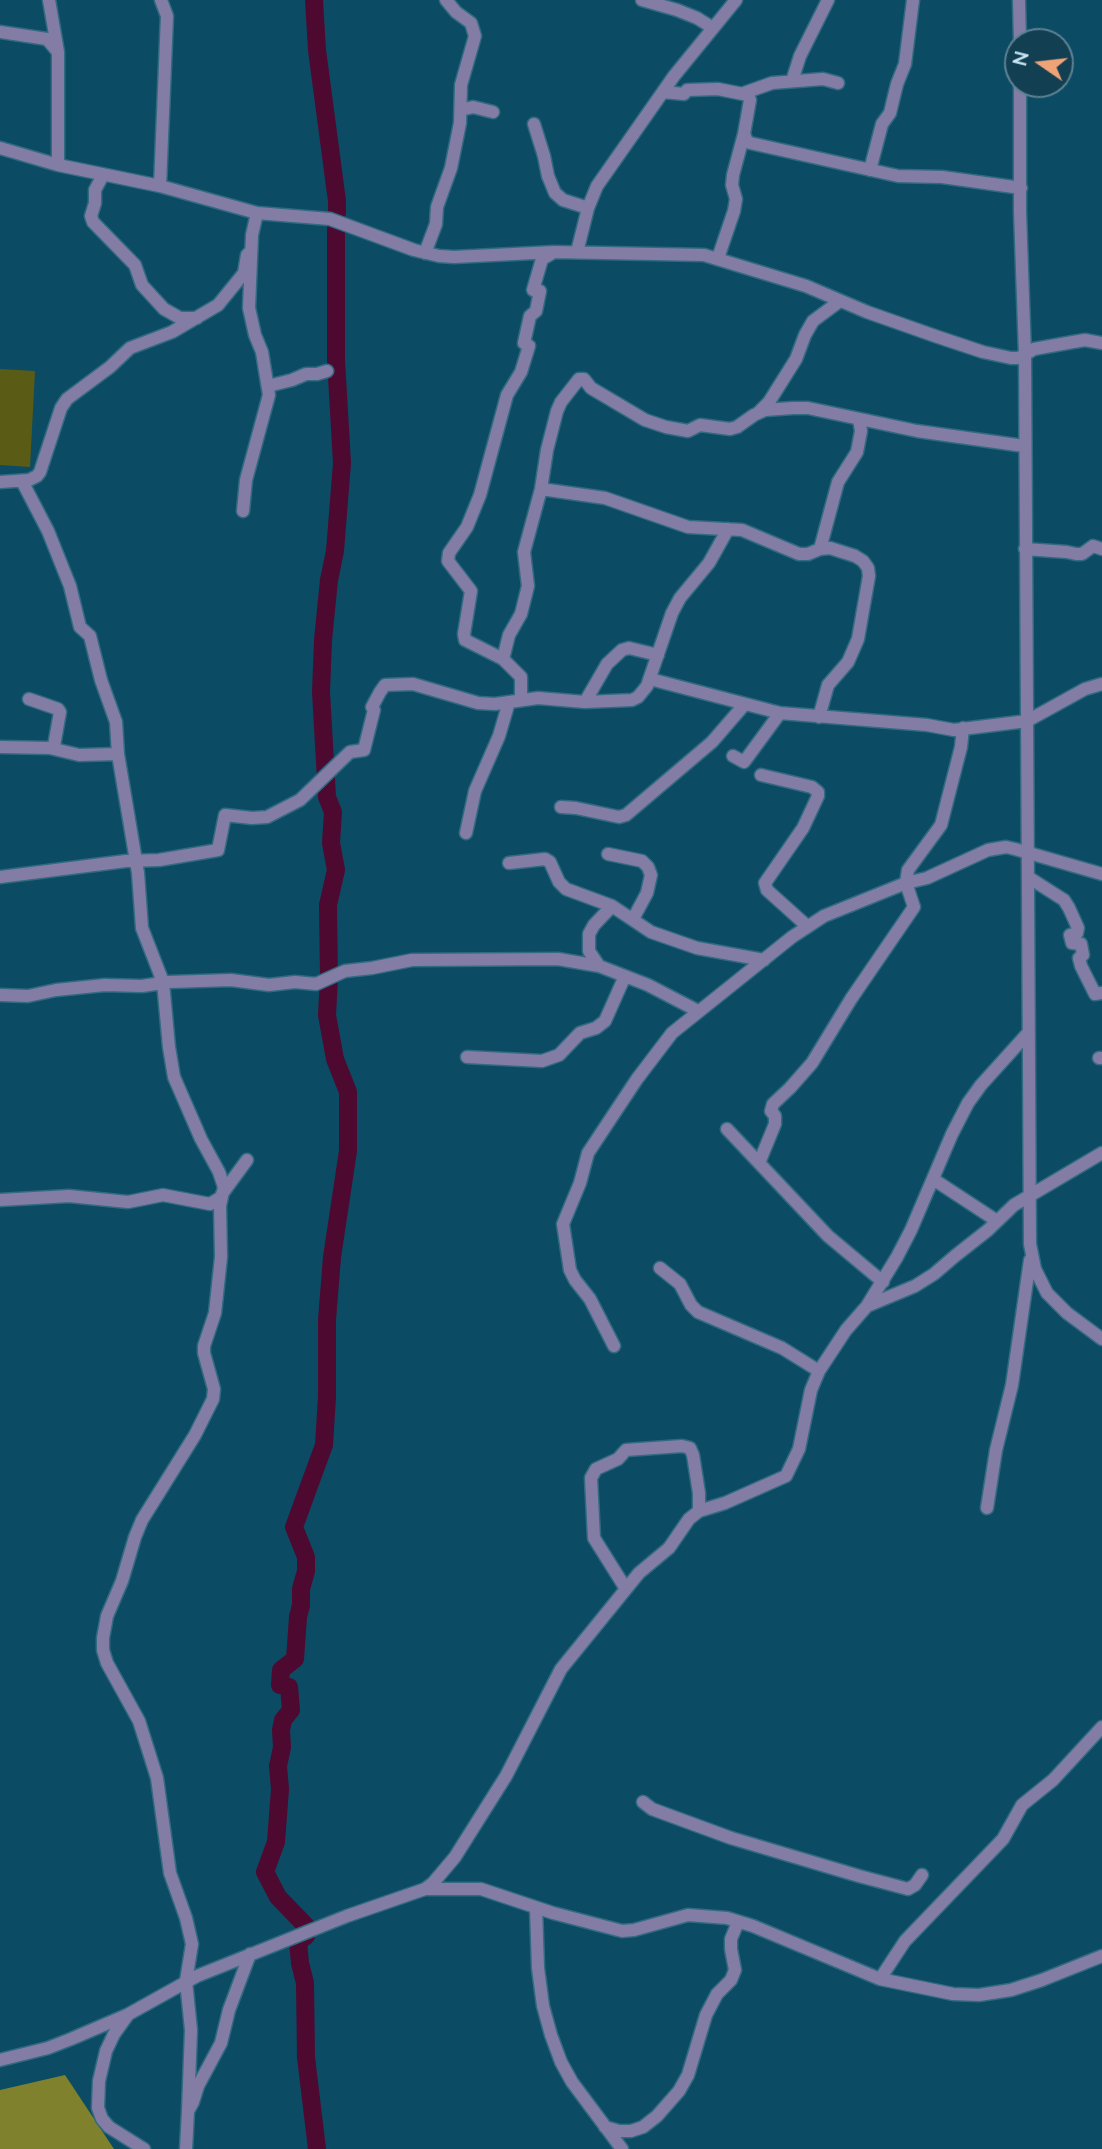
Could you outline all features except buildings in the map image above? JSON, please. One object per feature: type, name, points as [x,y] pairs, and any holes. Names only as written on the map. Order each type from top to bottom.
[{"type":"street","points":[[49,0],[58,52],[58,165]]},
{"type":"street","points":[[160,186],[167,16],[161,0]]},
{"type":"street","points":[[425,253],[451,168],[461,86],[475,36],[471,23],[446,0]]},
{"type":"street","points":[[642,0],[677,10],[713,27]]},
{"type":"street","points":[[577,252],[588,208],[597,186],[689,55],[736,0]]},
{"type":"street","points":[[792,81],[800,56],[828,0]]},
{"type":"street","points":[[870,170],[882,124],[890,113],[905,64],[913,0]]},
{"type":"street","points":[[1019,0],[1020,28]]},
{"type":"street","points":[[0,32],[47,39],[58,52]]},
{"type":"street","points":[[744,93],[772,83],[823,79],[838,83]]},
{"type":"street","points":[[663,93],[684,94],[687,90],[718,89],[744,93],[750,100],[733,175],[732,185],[736,199],[734,211],[718,258]]},
{"type":"street","points":[[1020,98],[1025,355],[1028,1197],[1031,1255],[1034,1269],[1047,1293],[1067,1313],[1102,1339]]},
{"type":"street","points":[[460,110],[473,107],[493,112]]},
{"type":"street","points":[[534,124],[555,193],[563,200],[588,208]]},
{"type":"street","points":[[744,134],[750,144],[898,176],[942,177],[1021,188]]},
{"type":"street","points":[[0,148],[58,165],[160,186],[257,213],[330,219],[425,253],[454,257],[554,252],[682,253],[718,258],[806,286],[867,312],[983,352],[1016,359],[1034,349],[1085,340],[1102,343]]},
{"type":"street","points":[[103,175],[95,190],[91,216],[93,222],[135,265],[142,285],[164,309],[180,318],[198,318]]},
{"type":"street","points":[[243,511],[246,480],[269,395],[262,352],[249,308],[251,251],[257,213]]},
{"type":"street","points":[[0,482],[33,479],[40,472],[61,408],[67,400],[130,348],[164,335],[218,305],[244,272],[247,255],[251,251]]},
{"type":"street","points":[[466,833],[475,791],[515,701],[521,677],[503,659],[465,640],[471,591],[448,561],[451,548],[467,527],[480,495],[507,395],[521,372],[529,346],[524,343],[530,316],[536,311],[540,291],[533,290],[542,259],[554,252]]},
{"type":"street","points":[[503,659],[528,586],[524,552],[541,489],[557,411],[579,379],[584,379],[591,388],[645,420],[666,427],[688,431],[700,425],[737,428],[769,402],[796,359],[808,328],[840,300]]},
{"type":"street","points":[[268,386],[306,374],[327,371]]},
{"type":"street","points":[[759,412],[801,408],[918,431],[1024,446]]},
{"type":"street","points":[[857,452],[861,431],[859,419]]},
{"type":"street","points":[[820,549],[838,482],[869,433],[879,423]]},
{"type":"street","points":[[22,481],[48,531],[70,586],[80,627],[90,636],[117,727],[118,754],[136,861],[142,928],[163,982],[174,1077],[201,1139],[219,1172],[223,1187],[215,1313],[204,1346],[214,1389],[213,1399],[195,1435],[142,1520],[122,1581],[107,1616],[103,1638],[107,1663],[139,1721],[157,1778],[170,1873],[192,1944],[186,1981],[191,2030],[186,2149]]},
{"type":"street","points":[[541,489],[605,498],[688,527],[727,529],[756,535],[799,554],[830,548],[863,561],[869,576],[858,639],[848,662],[828,685],[819,717]]},
{"type":"street","points":[[0,877],[169,859],[218,850],[225,815],[267,817],[300,800],[350,752],[364,750],[374,710],[372,707],[386,685],[413,684],[478,703],[495,704],[548,698],[585,702],[632,700],[643,692],[650,679],[672,613],[680,598],[709,563],[727,529]]},
{"type":"street","points":[[1025,549],[1076,555],[1093,546],[1102,549]]},
{"type":"street","points":[[585,702],[607,664],[622,650],[658,655]]},
{"type":"street","points":[[650,679],[780,713],[927,724],[954,730],[1027,721],[1085,689],[1102,684]]},
{"type":"street","points":[[29,699],[60,712],[56,743],[50,748]]},
{"type":"street","points":[[561,807],[618,817],[625,815],[712,742],[744,705]]},
{"type":"street","points":[[733,756],[744,762],[780,713]]},
{"type":"street","points":[[758,1163],[775,1124],[772,1104],[811,1063],[851,999],[912,913],[914,907],[906,883],[908,870],[942,825],[963,728]]},
{"type":"street","points":[[0,747],[50,748],[79,755],[118,754]]},
{"type":"street","points":[[761,775],[812,787],[818,792],[803,828],[765,883],[767,890],[807,926]]},
{"type":"street","points":[[614,1346],[590,1299],[570,1270],[563,1224],[580,1183],[588,1153],[667,1039],[698,1011],[807,926],[824,916],[906,883],[927,878],[988,850],[1006,847],[1102,874]]},
{"type":"street","points":[[608,854],[642,861],[648,867],[651,875],[647,893],[633,919]]},
{"type":"street","points":[[509,863],[545,859],[550,862],[559,882],[566,889],[612,906],[651,932],[710,951],[764,960]]},
{"type":"street","points":[[1028,877],[1064,900],[1078,928],[1077,933],[1070,935],[1072,943],[1081,944],[1081,966],[1095,994],[1102,993]]},
{"type":"street","points":[[600,966],[589,951],[589,934],[612,906]]},
{"type":"street","points":[[0,995],[28,996],[56,990],[105,985],[142,986],[163,982],[238,980],[269,985],[295,982],[316,984],[345,971],[412,960],[558,959],[600,966],[648,985],[698,1011]]},
{"type":"street","points":[[467,1057],[542,1061],[559,1055],[580,1033],[596,1028],[604,1021],[625,976]]},
{"type":"street","points":[[425,1889],[442,1874],[476,1824],[524,1744],[566,1663],[639,1573],[669,1548],[699,1511],[726,1503],[786,1476],[799,1449],[811,1390],[819,1371],[883,1282],[911,1230],[968,1103],[988,1076],[1028,1033]]},
{"type":"street","points":[[727,1129],[828,1236],[883,1282]]},
{"type":"street","points":[[867,1306],[915,1286],[934,1274],[1014,1205],[1102,1153]]},
{"type":"street","points":[[0,1200],[69,1196],[128,1202],[163,1195],[210,1204],[221,1196],[247,1160]]},
{"type":"street","points":[[933,1179],[997,1221]]},
{"type":"street","points":[[987,1508],[996,1450],[1010,1395],[1031,1255]]},
{"type":"street","points":[[660,1268],[680,1284],[691,1305],[698,1312],[782,1348],[819,1371]]},
{"type":"street","points":[[626,1589],[594,1538],[591,1478],[596,1469],[618,1459],[626,1450],[682,1446],[690,1448],[699,1493],[699,1511]]},
{"type":"street","points":[[880,1979],[912,1933],[1003,1839],[1022,1805],[1053,1780],[1102,1727]]},
{"type":"street","points":[[643,1802],[652,1809],[731,1838],[908,1889],[915,1885],[922,1875]]},
{"type":"street","points":[[0,2060],[48,2048],[127,2015],[186,1981],[250,1954],[425,1889],[481,1889],[536,1908],[622,1931],[688,1915],[716,1916],[738,1922],[880,1979],[953,1994],[997,1993],[1042,1980],[1102,1956]]},
{"type":"street","points":[[536,1908],[538,1968],[543,2006],[551,2035],[572,2082],[622,2149]]},
{"type":"street","points":[[605,2127],[631,2131],[643,2127],[657,2116],[679,2091],[688,2075],[706,2015],[717,1994],[731,1980],[735,1970],[731,1939],[738,1922]]},
{"type":"street","points":[[188,2111],[222,2043],[229,2010],[250,1954]]},
{"type":"street","points":[[127,2015],[106,2050],[99,2081],[98,2108],[109,2127],[144,2149]]},
{"type":"shaded area","points":[[0,369],[35,371],[30,467],[0,465]]},
{"type":"shaded area","points":[[65,2075],[114,2149],[0,2149],[0,2090]]},
{"type":"waterway","points":[[314,0],[317,50],[337,213]]},
{"type":"waterway","points":[[308,1928],[278,1897],[265,1872],[276,1842],[281,1730],[283,1720],[291,1710],[289,1687],[280,1685],[281,1670],[295,1659],[301,1589],[306,1571],[306,1557],[294,1527],[324,1445],[327,1320],[332,1257],[348,1151],[348,1092],[335,1059],[327,1015],[328,905],[336,870],[331,843],[333,812],[327,797],[321,692],[323,640],[335,551],[342,463],[336,360],[336,229]]},
{"type":"waterway","points":[[306,1936],[298,1941],[305,1983],[306,2057],[317,2149]]}]
